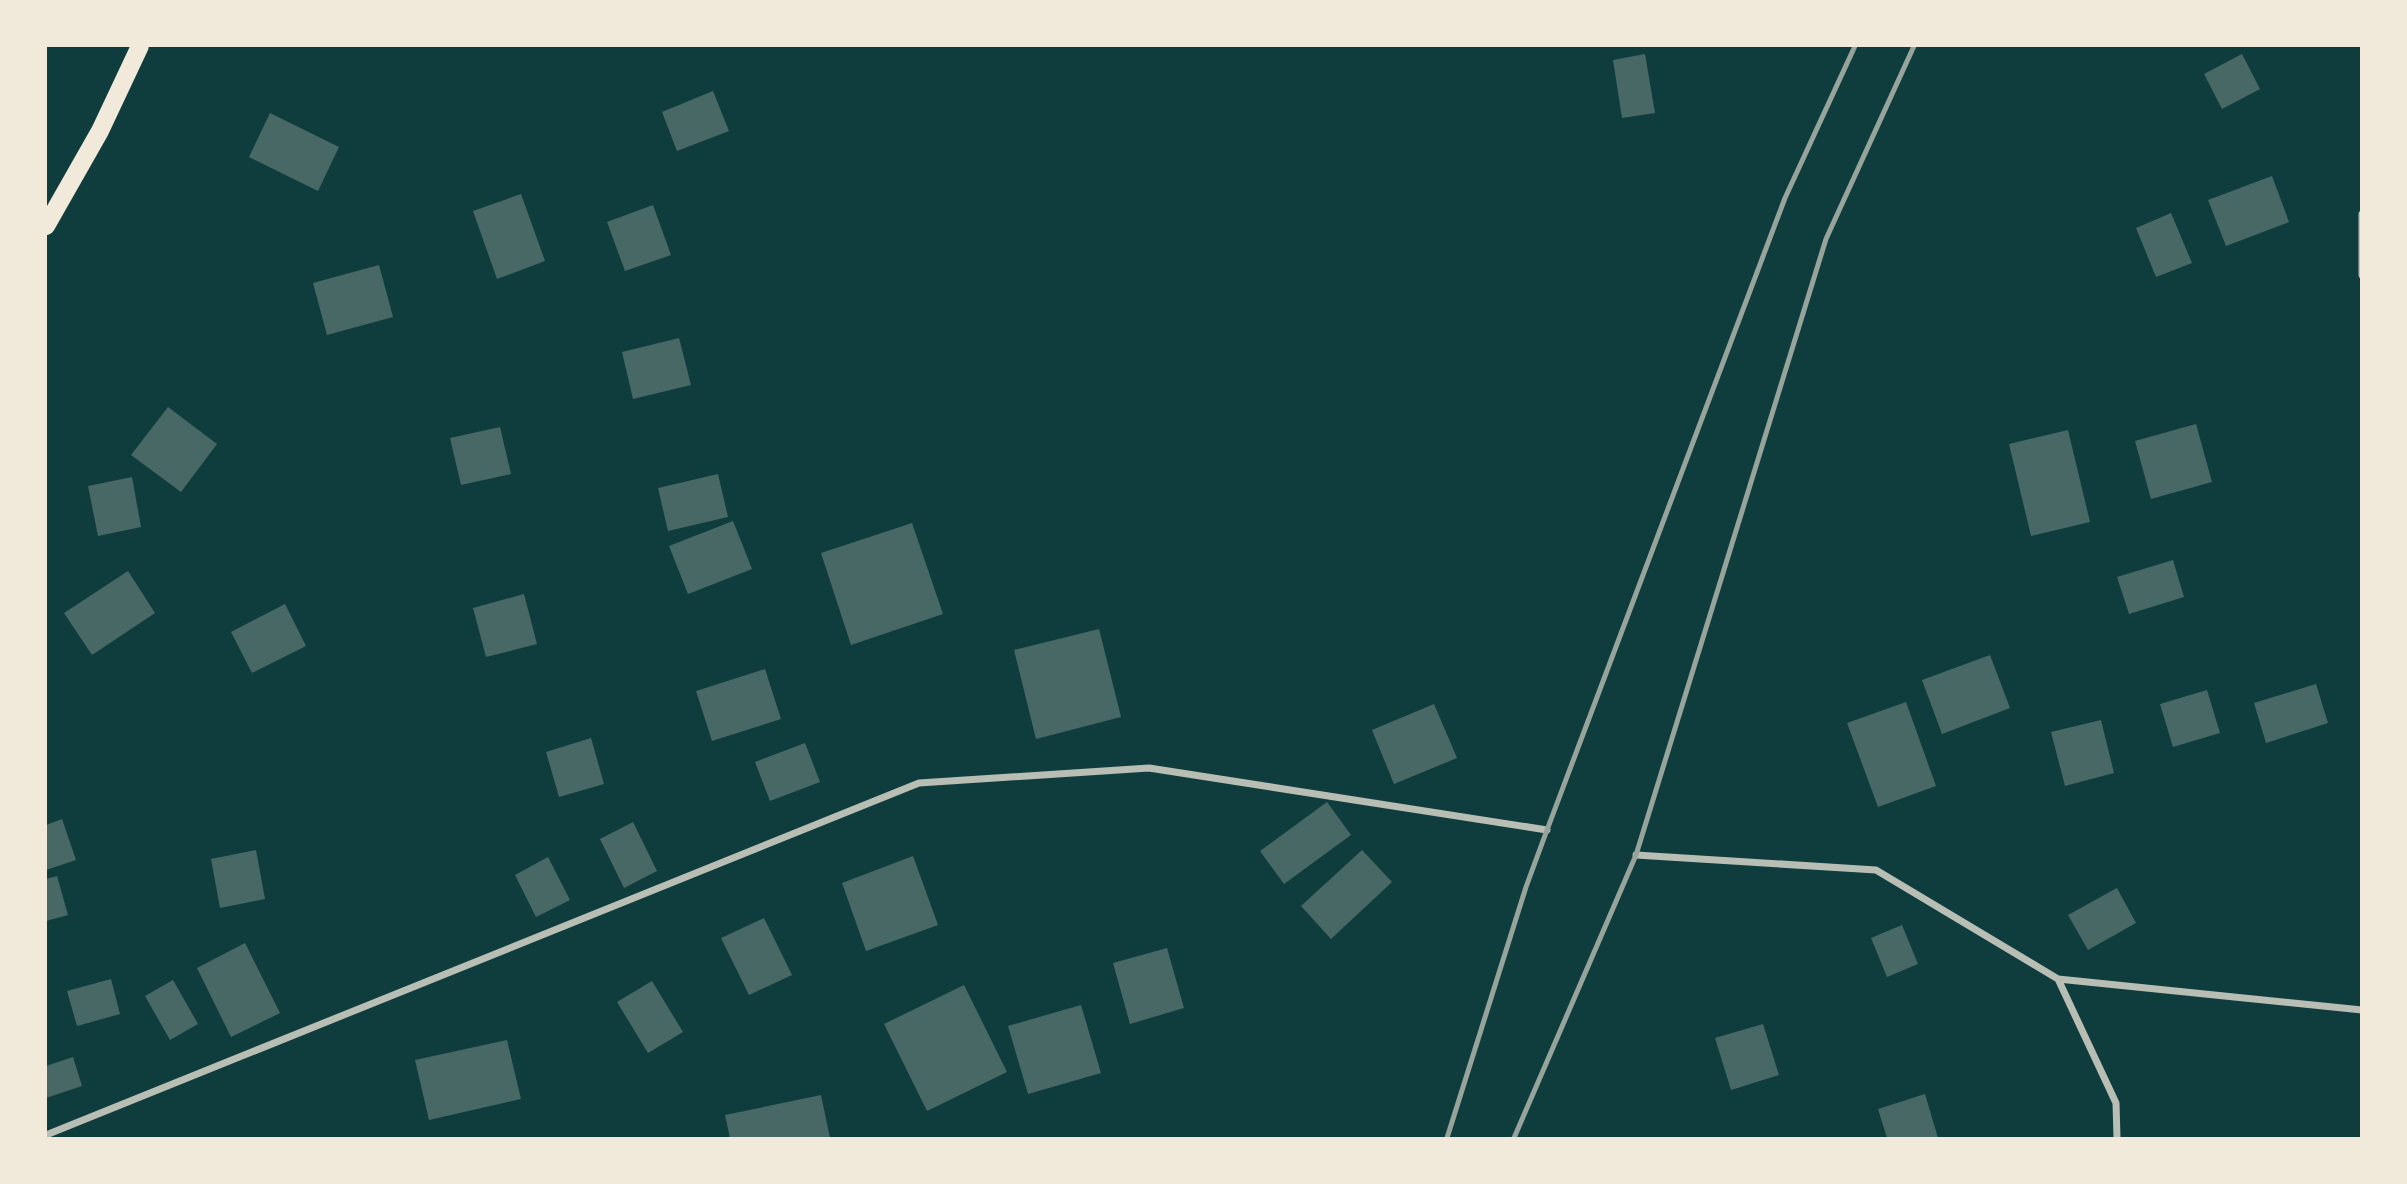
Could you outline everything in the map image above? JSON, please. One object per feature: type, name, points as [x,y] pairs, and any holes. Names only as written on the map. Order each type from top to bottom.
[{"type":"main road","points":[[46,226],[100,131],[141,46]]},
{"type":"street","points":[[2361,214],[2361,275]]},
{"type":"street","points":[[46,1135],[919,783],[1149,768],[1547,830]]},
{"type":"street","points":[[1636,855],[1876,870],[2058,979],[2361,1010]]},
{"type":"street","points":[[2058,979],[2116,1103],[2117,1139]]},
{"type":"building","points":[[1645,54],[1655,113],[1622,118],[1613,60]]},
{"type":"building","points":[[2242,54],[2260,89],[2222,109],[2204,74]]},
{"type":"building","points":[[713,91],[729,131],[677,151],[662,112]]},
{"type":"building","points":[[270,113],[339,147],[318,191],[249,157]]},
{"type":"building","points":[[2272,176],[2289,222],[2226,246],[2208,200]]},
{"type":"building","points":[[521,194],[545,261],[497,279],[473,211]]},
{"type":"building","points":[[653,205],[671,255],[625,271],[607,222]]},
{"type":"building","points":[[2171,213],[2192,263],[2156,277],[2136,228]]},
{"type":"building","points":[[379,265],[393,317],[327,335],[313,283]]},
{"type":"building","points":[[679,338],[691,385],[633,399],[622,352]]},
{"type":"building","points":[[168,407],[217,444],[181,492],[131,455]]},
{"type":"building","points":[[2196,424],[2212,482],[2151,499],[2135,441]]},
{"type":"building","points":[[500,427],[511,474],[461,485],[450,438]]},
{"type":"building","points":[[2068,430],[2090,522],[2031,536],[2009,444]]},
{"type":"building","points":[[718,474],[728,517],[668,531],[658,488]]},
{"type":"building","points":[[132,477],[141,527],[98,536],[88,486]]},
{"type":"building","points":[[733,521],[752,569],[688,594],[669,546]]},
{"type":"building","points":[[912,523],[943,614],[851,645],[821,553]]},
{"type":"building","points":[[2173,560],[2184,597],[2129,614],[2117,577]]},
{"type":"building","points":[[128,571],[155,613],[92,655],[64,613]]},
{"type":"building","points":[[524,594],[537,644],[486,657],[473,608]]},
{"type":"building","points":[[285,604],[306,646],[252,673],[231,632]]},
{"type":"building","points":[[1099,629],[1121,717],[1036,739],[1014,650]]},
{"type":"building","points":[[1990,655],[2010,708],[1942,734],[1922,680]]},
{"type":"building","points":[[765,669],[781,719],[712,741],[696,691]]},
{"type":"building","points":[[2316,684],[2328,723],[2266,743],[2254,703]]},
{"type":"building","points":[[2207,690],[2220,733],[2173,747],[2160,704]]},
{"type":"building","points":[[1906,702],[1936,786],[1878,807],[1847,723]]},
{"type":"building","points":[[1434,704],[1457,758],[1394,784],[1372,730]]},
{"type":"building","points":[[2101,720],[2114,773],[2065,786],[2051,732]]},
{"type":"building","points":[[591,738],[604,784],[559,797],[546,752]]},
{"type":"building","points":[[805,743],[820,782],[770,801],[755,762]]},
{"type":"building","points":[[1327,802],[1351,835],[1284,884],[1260,851]]},
{"type":"building","points":[[62,819],[76,860],[46,870],[46,825]]},
{"type":"building","points":[[633,822],[657,871],[624,888],[600,839]]},
{"type":"building","points":[[256,850],[265,899],[220,908],[211,859]]},
{"type":"building","points":[[1362,850],[1392,882],[1331,939],[1301,906]]},
{"type":"building","points":[[913,856],[938,925],[866,951],[842,883]]},
{"type":"building","points":[[548,857],[570,900],[536,917],[515,875]]},
{"type":"building","points":[[57,876],[68,915],[46,921],[46,879]]},
{"type":"building","points":[[2117,888],[2136,923],[2088,950],[2068,915]]},
{"type":"building","points":[[764,918],[792,975],[749,995],[721,938]]},
{"type":"building","points":[[1902,925],[1918,964],[1887,977],[1871,938]]},
{"type":"building","points":[[245,943],[280,1013],[231,1037],[197,968]]},
{"type":"building","points":[[1167,948],[1184,1008],[1130,1024],[1113,963]]},
{"type":"building","points":[[111,979],[120,1014],[77,1026],[67,991]]},
{"type":"building","points":[[173,980],[198,1024],[170,1040],[145,996]]},
{"type":"building","points":[[652,981],[683,1032],[648,1053],[617,1002]]},
{"type":"building","points":[[964,985],[1007,1072],[927,1111],[884,1024]]},
{"type":"building","points":[[1081,1005],[1101,1073],[1028,1094],[1008,1026]]},
{"type":"building","points":[[1763,1024],[1779,1075],[1731,1090],[1715,1038]]},
{"type":"building","points":[[507,1040],[521,1099],[429,1120],[415,1060]]},
{"type":"building","points":[[73,1057],[82,1086],[46,1098],[46,1066]]},
{"type":"building","points":[[1925,1094],[1938,1138],[1887,1138],[1878,1109]]},
{"type":"building","points":[[821,1095],[830,1138],[730,1138],[725,1115]]},
{"type":"railway","points":[[1447,1138],[1526,887],[1547,830],[1785,198],[1855,46]]},
{"type":"railway","points":[[1514,1138],[1636,855],[1826,239],[1914,46]]}]
